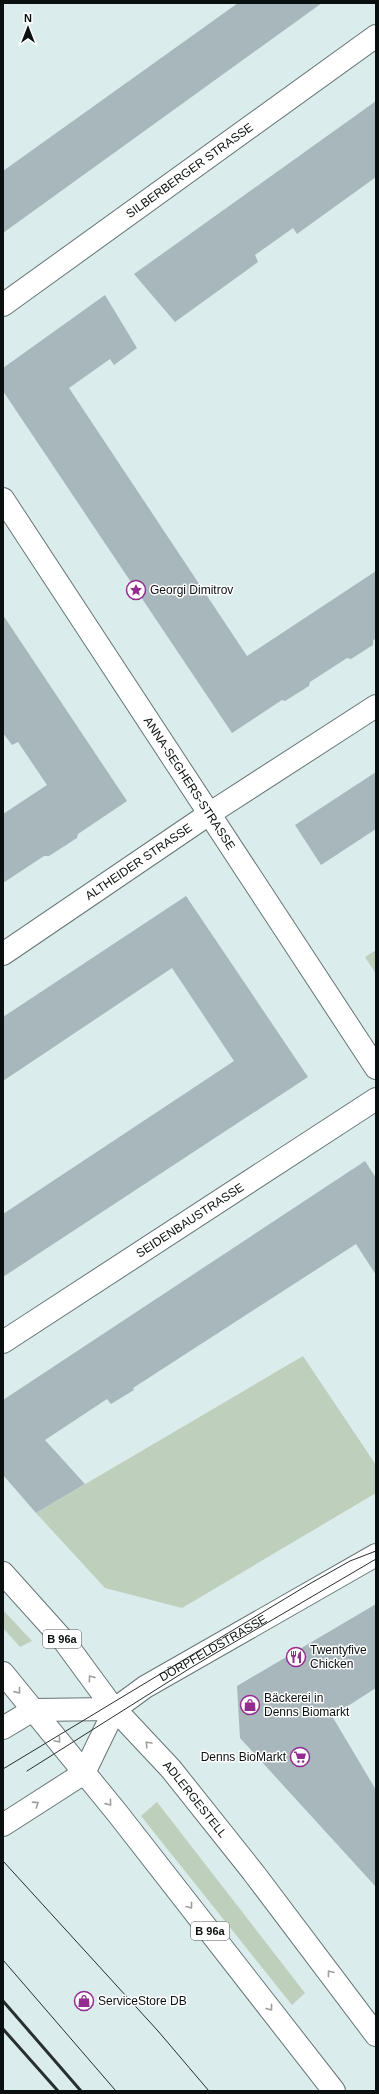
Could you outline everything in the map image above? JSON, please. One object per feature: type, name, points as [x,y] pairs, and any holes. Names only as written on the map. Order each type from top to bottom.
[{"type":"street","name":"SILBERBERGER STRASSE","points":[[3,305],[376,36]]},
{"type":"street","name":"ANNA-SEGHERS-STRASSE","points":[[3,499],[376,1068]]},
{"type":"street","name":"ALTHEIDER STRASSE","points":[[3,954],[209,814],[376,706]]},
{"type":"street","name":"SEIDENBAUSTRASSE","points":[[3,1342],[376,1099]]},
{"type":"street","name":"DÖRPFELDSTRASSE","points":[[84,1773],[115,1709],[145,1687],[376,1555]]},
{"type":"street","name":"ADLERGESTELL","points":[[3,1573],[64,1641],[115,1709],[172,1770],[253,1872],[376,2035]]},
{"type":"street","name":"B 96a","points":[[3,1673],[284,2025],[334,2091]]},
{"type":"street","points":[[3,1728],[33,1710],[115,1709]]},
{"type":"street","points":[[3,1825],[84,1773]]},
{"type":"green space","points":[[376,950],[376,974],[365,957]]},
{"type":"green space","points":[[303,1356],[376,1465],[376,1493],[182,1608],[105,1588],[36,1513]]},
{"type":"green space","points":[[3,1610],[32,1641],[20,1647],[3,1628]]},
{"type":"green space","points":[[157,1802],[305,1993],[292,2005],[141,1816]]},
{"type":"building","points":[[238,3],[322,3],[3,233],[3,171]]},
{"type":"building","points":[[376,101],[376,177],[297,234],[293,228],[255,255],[258,262],[175,322],[134,274]]},
{"type":"building","points":[[105,295],[137,348],[114,365],[110,359],[69,388],[247,656],[376,571],[376,639],[373,640],[373,645],[351,659],[347,658],[310,682],[309,686],[285,701],[282,700],[232,733],[3,391],[3,368]]},
{"type":"building","points":[[3,615],[127,801],[78,834],[77,838],[49,856],[44,856],[3,883],[3,814],[47,785],[18,742],[12,745],[3,733]]},
{"type":"building","points":[[376,772],[376,829],[321,865],[295,825]]},
{"type":"building","points":[[186,896],[308,1077],[3,1277],[3,1214],[234,1061],[172,968],[3,1081],[3,1017]]},
{"type":"building","points":[[365,1161],[376,1178],[376,1275],[356,1244],[133,1388],[134,1390],[111,1404],[107,1399],[45,1440],[85,1484],[36,1513],[3,1475],[3,1400]]},
{"type":"building","points":[[376,1604],[376,1688],[332,1716],[376,1790],[376,1887],[240,1738],[237,1686]]},
{"type":"tram line","points":[[3,1769],[311,1583],[350,1561],[376,1551]]},
{"type":"tram line","points":[[27,1771],[192,1667],[376,1559]]},
{"type":"tram line","points":[[3,1861],[158,2031],[209,2091]]},
{"type":"tram line","points":[[3,1960],[116,2091]]},
{"type":"railway","points":[[3,2001],[81,2091]]},
{"type":"railway","points":[[3,2029],[58,2091]]},
{"type":"place","name":"Georgi Dimitrov","points":[[136,590]]},
{"type":"place","name":"Twentyfive Chicken","points":[[296,1657]]},
{"type":"place","name":"Bäckerei in Denns Biomarkt","points":[[250,1705]]},
{"type":"place","name":"Denns BioMarkt","points":[[300,1757]]},
{"type":"place","name":"ServiceStore DB","points":[[84,2001]]}]
